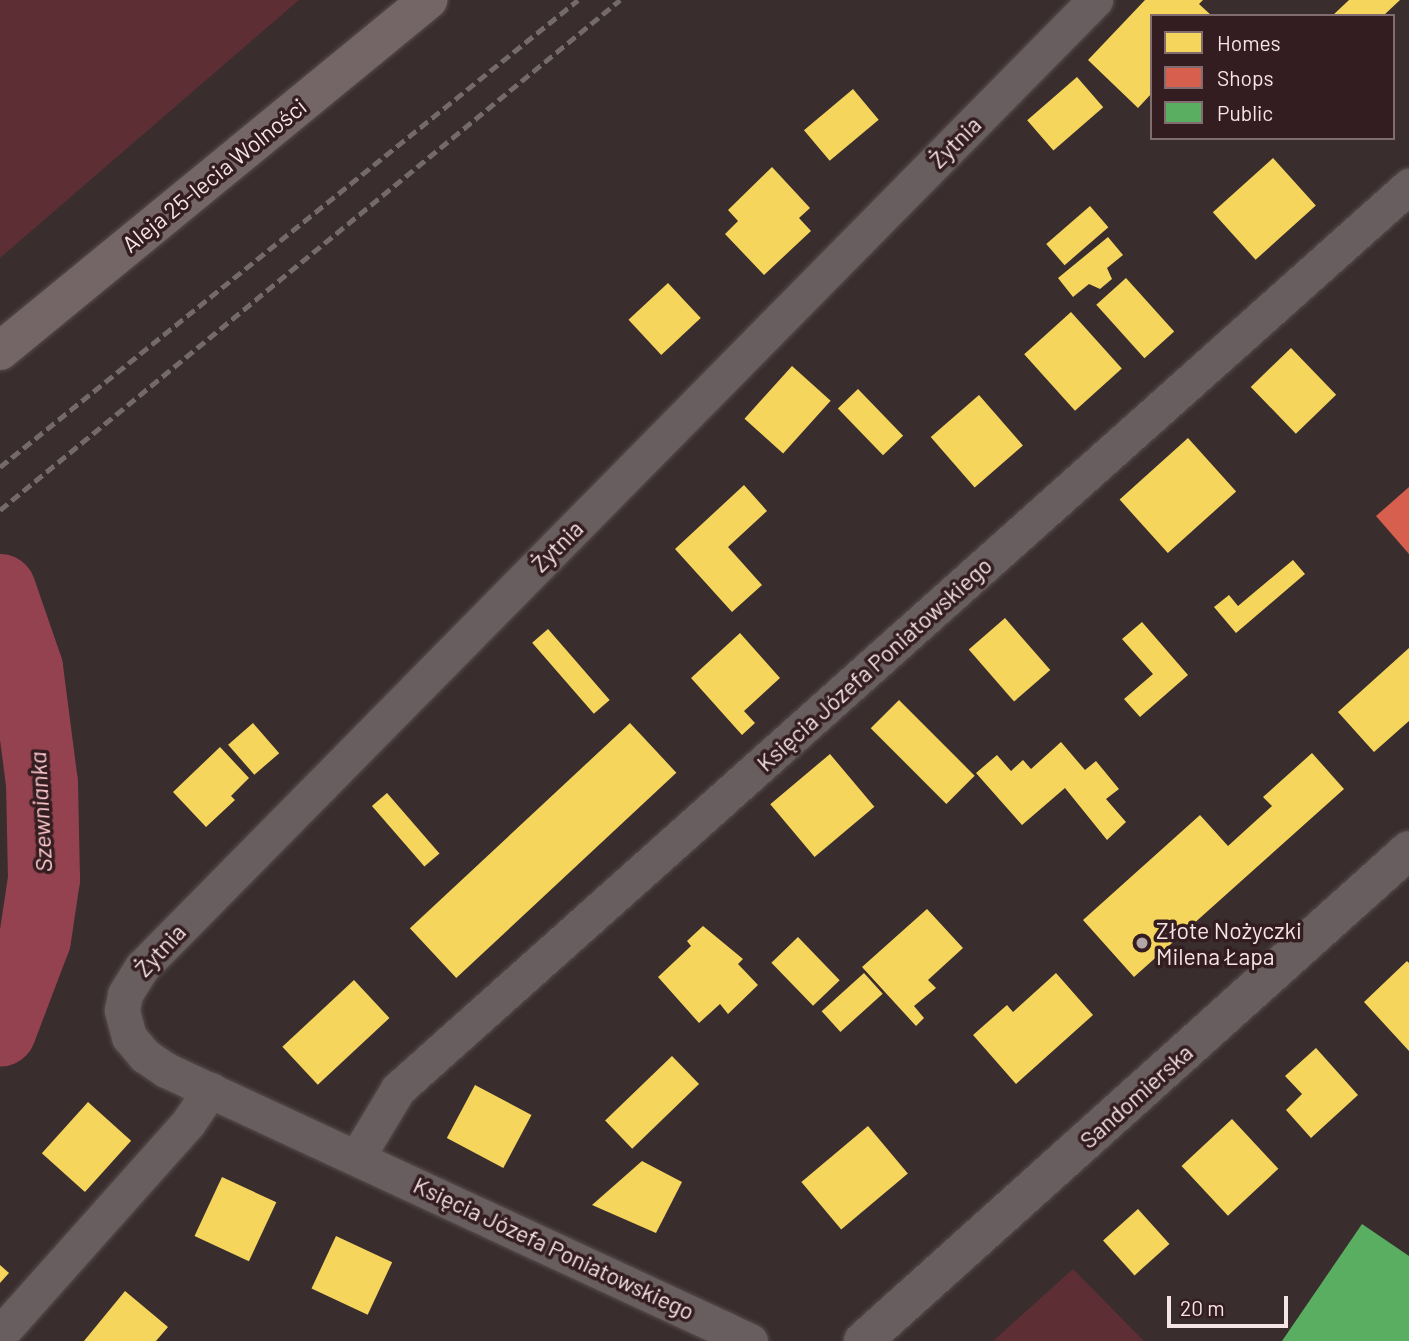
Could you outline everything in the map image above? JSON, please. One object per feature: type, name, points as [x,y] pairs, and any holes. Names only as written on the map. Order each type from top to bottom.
[{"type":"main road","name":"Aleja 25-lecia Wolności","points":[[0,351],[428,0]]},
{"type":"street","name":"Żytnia","points":[[210,1090],[156,1064],[129,1037],[122,1010],[125,994],[142,967],[1095,0]]},
{"type":"street","name":"Księcia Józefa Poniatowskiego","points":[[357,1157],[398,1089],[1409,186]]},
{"type":"street","name":"Sandomierska","points":[[863,1341],[1409,850]]},
{"type":"street","name":"Księcia Józefa Poniatowskiego","points":[[210,1090],[750,1341]]},
{"type":"street","points":[[0,1334],[188,1123],[210,1090]]},
{"type":"shaded area","points":[[0,0],[299,0],[0,258]]},
{"type":"shaded area","points":[[1073,1269],[1144,1341],[993,1341]]},
{"type":"building: Homes","points":[[1145,0],[1203,0],[1199,4],[1210,14],[1150,14],[1150,95],[1138,108],[1088,60]]},
{"type":"building: Homes","points":[[1349,0],[1400,0],[1385,14],[1334,14]]},
{"type":"building: Homes","points":[[1077,77],[1103,107],[1053,150],[1027,120]]},
{"type":"building: Homes","points":[[853,89],[879,120],[830,161],[804,130]]},
{"type":"building: Homes","points":[[1273,158],[1316,206],[1256,260],[1213,212]]},
{"type":"building: Homes","points":[[772,167],[810,208],[799,218],[811,231],[764,275],[725,234],[738,221],[728,210]]},
{"type":"building: Homes","points":[[1090,206],[1108,227],[1065,265],[1046,244]]},
{"type":"building: Homes","points":[[1108,237],[1123,255],[1107,268],[1112,279],[1100,289],[1089,284],[1073,297],[1058,278]]},
{"type":"building: Homes","points":[[1126,278],[1174,332],[1144,358],[1096,305]]},
{"type":"building: Homes","points":[[668,283],[701,318],[661,355],[629,320]]},
{"type":"building: Homes","points":[[1071,312],[1122,368],[1075,411],[1024,354]]},
{"type":"building: Homes","points":[[1291,348],[1336,395],[1296,434],[1251,387]]},
{"type":"building: Homes","points":[[792,366],[831,401],[783,454],[744,419]]},
{"type":"building: Homes","points":[[858,389],[903,436],[883,455],[838,408]]},
{"type":"building: Homes","points":[[979,395],[1023,446],[975,488],[931,437]]},
{"type":"building: Homes","points":[[1188,438],[1236,492],[1168,553],[1120,500]]},
{"type":"building: Homes","points":[[744,485],[767,511],[728,547],[762,585],[732,612],[675,549]]},
{"type":"building: Homes","points":[[1293,560],[1305,574],[1236,633],[1214,607],[1229,595],[1238,606]]},
{"type":"building: Homes","points":[[1005,618],[1050,670],[1014,702],[969,649]]},
{"type":"building: Homes","points":[[1142,622],[1188,675],[1140,717],[1124,699],[1153,674],[1122,639]]},
{"type":"building: Homes","points":[[548,629],[610,700],[594,714],[532,643]]},
{"type":"building: Homes","points":[[740,633],[780,678],[744,711],[755,723],[742,735],[691,678]]},
{"type":"building: Homes","points":[[1409,648],[1409,721],[1374,752],[1338,712]]},
{"type":"building: Homes","points":[[899,700],[975,776],[946,804],[871,728]]},
{"type":"building: Homes","points":[[253,723],[279,753],[254,775],[228,745]]},
{"type":"building: Homes","points":[[630,723],[676,773],[456,978],[410,928]]},
{"type":"building: Homes","points":[[1061,742],[1085,770],[1096,761],[1119,789],[1106,799],[1126,822],[1107,840],[1065,788],[1022,825],[976,773],[997,755],[1011,771],[1023,760],[1031,769]]},
{"type":"building: Homes","points":[[220,747],[249,778],[231,796],[235,800],[206,827],[173,792]]},
{"type":"building: Homes","points":[[1312,753],[1344,789],[1134,977],[1083,920],[1200,815],[1228,846],[1272,806],[1263,797]]},
{"type":"building: Homes","points":[[830,754],[874,807],[815,857],[770,804]]},
{"type":"building: Homes","points":[[387,793],[439,853],[424,866],[372,806]]},
{"type":"building: Homes","points":[[927,909],[963,948],[928,980],[936,988],[914,1006],[924,1018],[916,1026],[862,967]]},
{"type":"building: Homes","points":[[703,926],[743,959],[738,964],[758,985],[728,1014],[720,1004],[699,1023],[658,977],[691,946],[687,941]]},
{"type":"building: Homes","points":[[798,937],[840,980],[813,1006],[771,963]]},
{"type":"building: Homes","points":[[1407,961],[1409,963],[1409,1051],[1364,1002]]},
{"type":"building: Homes","points":[[864,973],[883,994],[840,1032],[822,1011]]},
{"type":"building: Homes","points":[[1056,973],[1093,1015],[1016,1084],[973,1035],[1007,1005],[1013,1012]]},
{"type":"building: Homes","points":[[354,980],[389,1018],[318,1085],[282,1047]]},
{"type":"building: Homes","points":[[1316,1048],[1358,1095],[1311,1138],[1286,1110],[1302,1094],[1285,1076]]},
{"type":"building: Homes","points":[[672,1056],[699,1084],[632,1149],[605,1121]]},
{"type":"building: Homes","points":[[475,1085],[532,1115],[503,1168],[447,1138]]},
{"type":"building: Homes","points":[[88,1102],[131,1141],[85,1192],[42,1153]]},
{"type":"building: Homes","points":[[1232,1119],[1278,1169],[1228,1216],[1182,1166]]},
{"type":"building: Homes","points":[[868,1126],[908,1173],[841,1229],[801,1182]]},
{"type":"building: Homes","points":[[642,1161],[682,1182],[656,1233],[592,1205]]},
{"type":"building: Homes","points":[[222,1177],[276,1202],[249,1261],[195,1236]]},
{"type":"building: Homes","points":[[1138,1209],[1169,1244],[1135,1275],[1103,1240]]},
{"type":"building: Homes","points":[[336,1236],[392,1262],[368,1315],[311,1289]]},
{"type":"building: Homes","points":[[0,1265],[9,1273],[0,1283]]},
{"type":"building: Homes","points":[[125,1291],[168,1327],[156,1341],[84,1341]]},
{"type":"building: Shops","points":[[1409,487],[1409,554],[1376,516]]},
{"type":"building: Public","points":[[1362,1224],[1409,1256],[1409,1341],[1282,1341]]},
{"type":"waterway","name":"Szewnianka","points":[[0,590],[27,668],[42,783],[44,879],[35,939],[0,1031]]},
{"type":"railway","points":[[0,467],[578,0]]},
{"type":"railway","points":[[0,510],[620,0]]},
{"type":"place","name":"Złote Nożyczki Milena Łapa","points":[[1142,943]]}]
